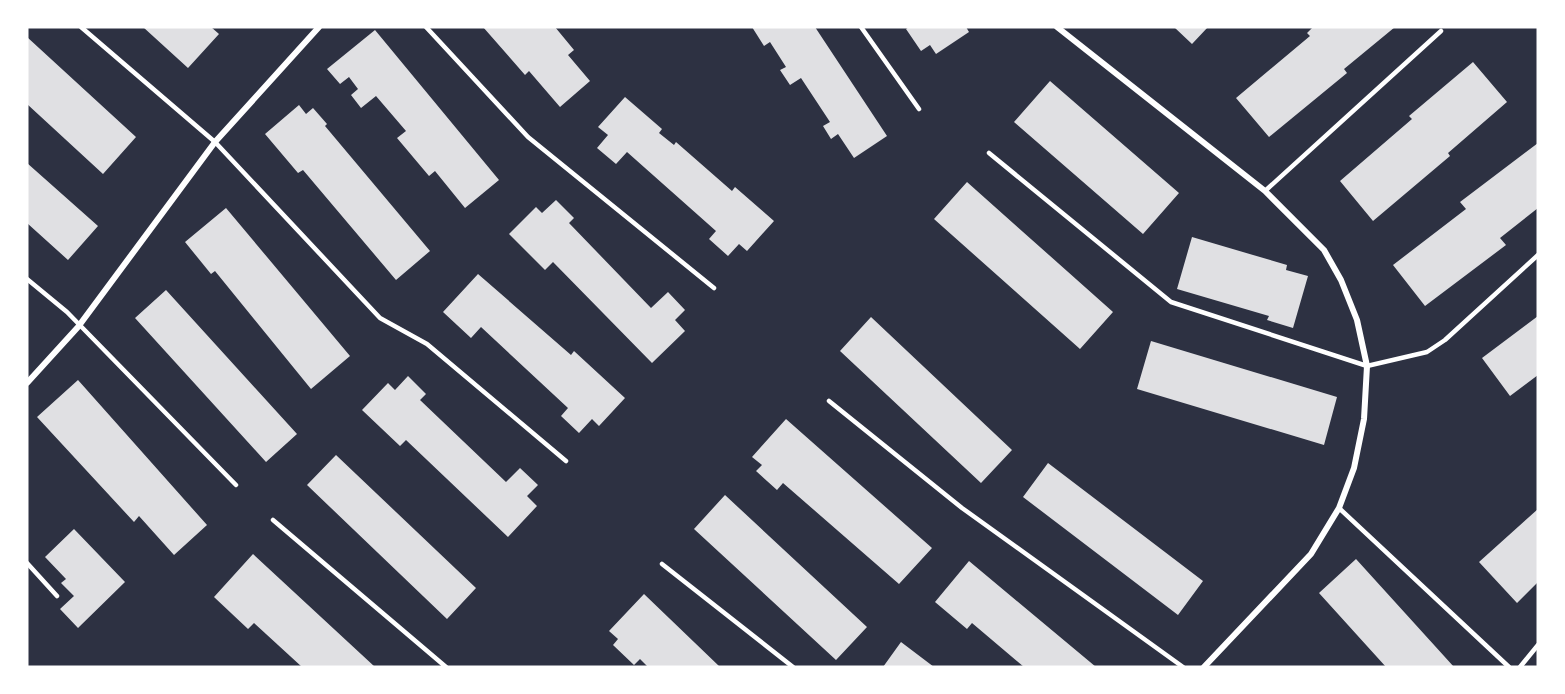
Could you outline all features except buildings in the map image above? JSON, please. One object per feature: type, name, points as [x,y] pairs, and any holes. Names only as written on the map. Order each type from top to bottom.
[{"type":"street","points":[[27,383],[78,327],[215,142],[319,27]]},
{"type":"street","points":[[1057,27],[1265,191],[1324,250],[1341,280],[1357,320],[1367,366],[1364,419],[1354,468],[1339,508],[1311,554],[1204,667]]},
{"type":"lane","points":[[81,27],[215,142],[380,318],[427,345],[566,461]]},
{"type":"lane","points":[[426,27],[528,136],[714,288]]},
{"type":"lane","points":[[861,27],[919,109]]},
{"type":"lane","points":[[1265,191],[1441,31]]},
{"type":"lane","points":[[989,153],[1171,302],[1367,366],[1427,352],[1538,255]]},
{"type":"lane","points":[[27,279],[67,312],[78,327],[236,485]]},
{"type":"lane","points":[[829,400],[962,508],[1183,667]]},
{"type":"lane","points":[[1339,508],[1509,667]]},
{"type":"lane","points":[[273,520],[446,667]]},
{"type":"lane","points":[[27,563],[57,596]]},
{"type":"lane","points":[[662,564],[793,667]]},
{"type":"lane","points":[[1520,667],[1538,645]]}]
